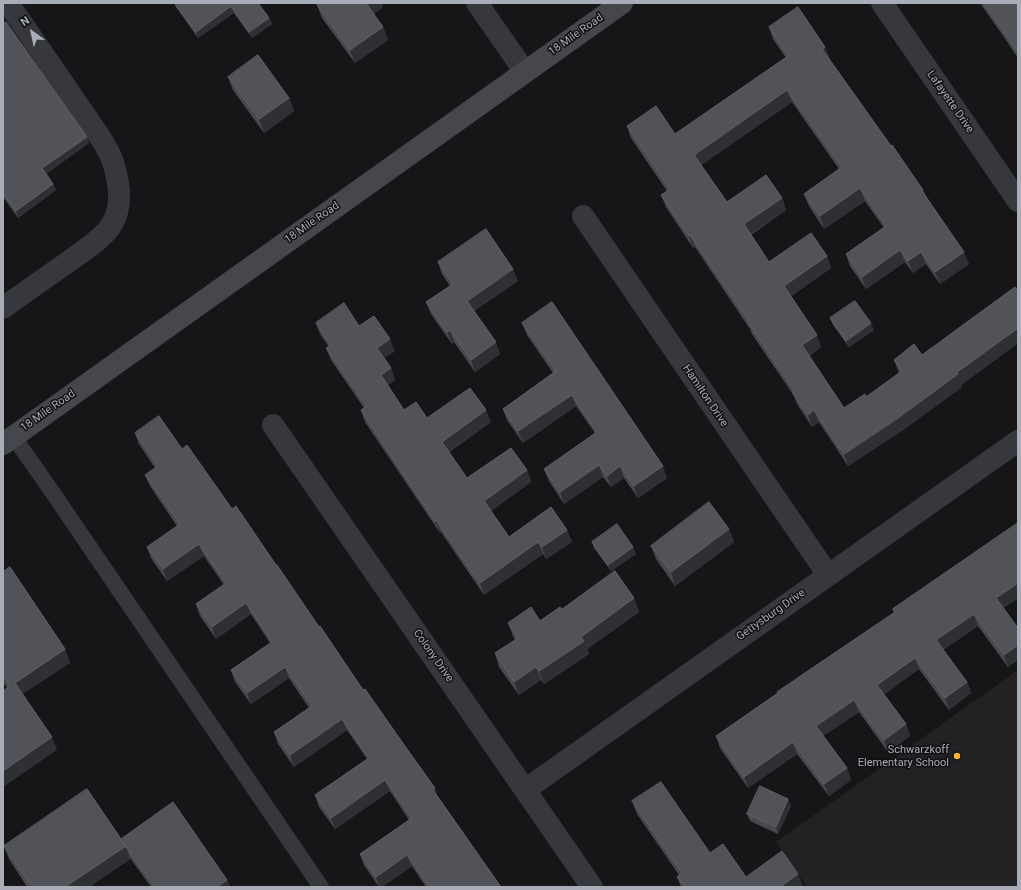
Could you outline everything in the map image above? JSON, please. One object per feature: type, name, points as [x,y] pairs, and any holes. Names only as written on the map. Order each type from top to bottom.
[{"type":"street","points":[[3,308],[85,250],[104,234],[112,224],[120,200],[118,180],[112,160],[100,137],[8,3]]},
{"type":"street","points":[[477,3],[525,72]]},
{"type":"street","name":"18 Mile Road","points":[[8,440],[622,3]]},
{"type":"street","name":"Lafayette Drive","points":[[882,3],[1018,201]]},
{"type":"street","name":"Hamilton Drive","points":[[583,216],[828,575]]},
{"type":"street","name":"Colony Drive","points":[[273,425],[592,887]]},
{"type":"street","name":"Gettysburg Drive","points":[[525,790],[1018,441]]},
{"type":"lane","points":[[8,440],[53,493],[321,887]]},
{"type":"shaded area","name":"Schwarzkoff Elementary School","points":[[1018,670],[1018,887],[807,887],[776,842]]},
{"type":"building","points":[[175,3],[258,3],[269,18],[249,32],[231,6],[196,32]]},
{"type":"building","points":[[320,3],[366,3],[383,27],[350,50],[317,5]]},
{"type":"building","points":[[984,3],[1018,3],[1018,52],[999,25]]},
{"type":"building","points":[[798,7],[825,47],[822,49],[891,146],[892,145],[964,252],[935,272],[921,252],[908,261],[900,250],[862,277],[846,254],[886,226],[860,188],[820,216],[804,194],[842,167],[787,90],[694,155],[727,202],[766,175],[782,198],[744,224],[769,262],[811,233],[827,256],[784,286],[817,335],[802,345],[844,408],[865,394],[866,397],[902,371],[894,360],[914,344],[922,355],[1015,287],[1018,292],[1018,328],[898,418],[844,454],[814,410],[808,415],[792,392],[794,390],[748,322],[749,321],[661,195],[670,189],[627,126],[656,106],[675,134],[788,56],[769,27]]},
{"type":"building","points":[[6,22],[87,137],[42,168],[53,184],[16,211],[3,193],[3,24]]},
{"type":"building","points":[[258,55],[289,98],[259,119],[228,77]]},
{"type":"building","points":[[486,229],[513,269],[467,301],[496,342],[471,360],[450,330],[447,332],[426,302],[453,284],[438,262]]},
{"type":"building","points":[[855,301],[871,323],[846,341],[830,318]]},
{"type":"building","points":[[552,302],[663,466],[634,486],[620,466],[607,476],[599,465],[560,492],[544,469],[597,432],[572,395],[518,431],[503,409],[556,371],[522,323]]},
{"type":"building","points":[[344,303],[359,326],[374,316],[390,339],[377,348],[391,368],[381,375],[404,410],[416,402],[427,418],[470,388],[486,410],[442,442],[467,478],[511,448],[527,470],[484,501],[509,537],[551,507],[567,530],[542,547],[538,542],[480,583],[436,520],[435,521],[361,410],[367,406],[326,348],[331,345],[316,323]]},
{"type":"building","points":[[159,416],[182,449],[187,445],[232,509],[236,506],[363,690],[365,689],[435,788],[433,790],[501,887],[430,887],[407,855],[376,877],[360,854],[412,818],[385,780],[331,818],[315,795],[369,758],[342,719],[290,755],[274,732],[312,706],[285,667],[247,693],[231,670],[272,642],[246,603],[212,627],[196,604],[226,583],[199,544],[163,569],[147,547],[180,524],[145,475],[158,466],[135,433]]},
{"type":"building","points":[[709,502],[729,529],[671,572],[651,546]]},
{"type":"building","points":[[1018,523],[1018,583],[996,598],[1018,628],[1018,645],[1004,655],[974,614],[936,640],[967,682],[945,698],[915,658],[877,685],[906,724],[884,740],[854,700],[816,726],[847,768],[824,784],[793,742],[744,777],[716,736],[778,693],[777,692],[895,612],[893,609]]},
{"type":"building","points":[[617,524],[633,547],[608,565],[592,542]]},
{"type":"building","points":[[10,567],[65,649],[15,683],[52,737],[3,771],[3,691],[10,686],[3,676],[3,572]]},
{"type":"building","points":[[615,571],[634,598],[581,637],[584,641],[539,671],[536,667],[514,682],[495,653],[518,638],[508,623],[531,607],[540,621],[560,607],[562,609]]},
{"type":"building","points":[[661,782],[710,853],[723,844],[746,877],[782,851],[798,874],[780,887],[685,887],[677,877],[682,873],[632,801]]},
{"type":"building","points":[[760,786],[788,799],[776,827],[747,814]]},
{"type":"building","points":[[87,789],[121,839],[173,802],[227,880],[217,887],[155,887],[126,846],[65,887],[32,887],[4,846]]},
{"type":"place","name":"Schwarzkoff Elementary School","points":[[957,756]]}]
